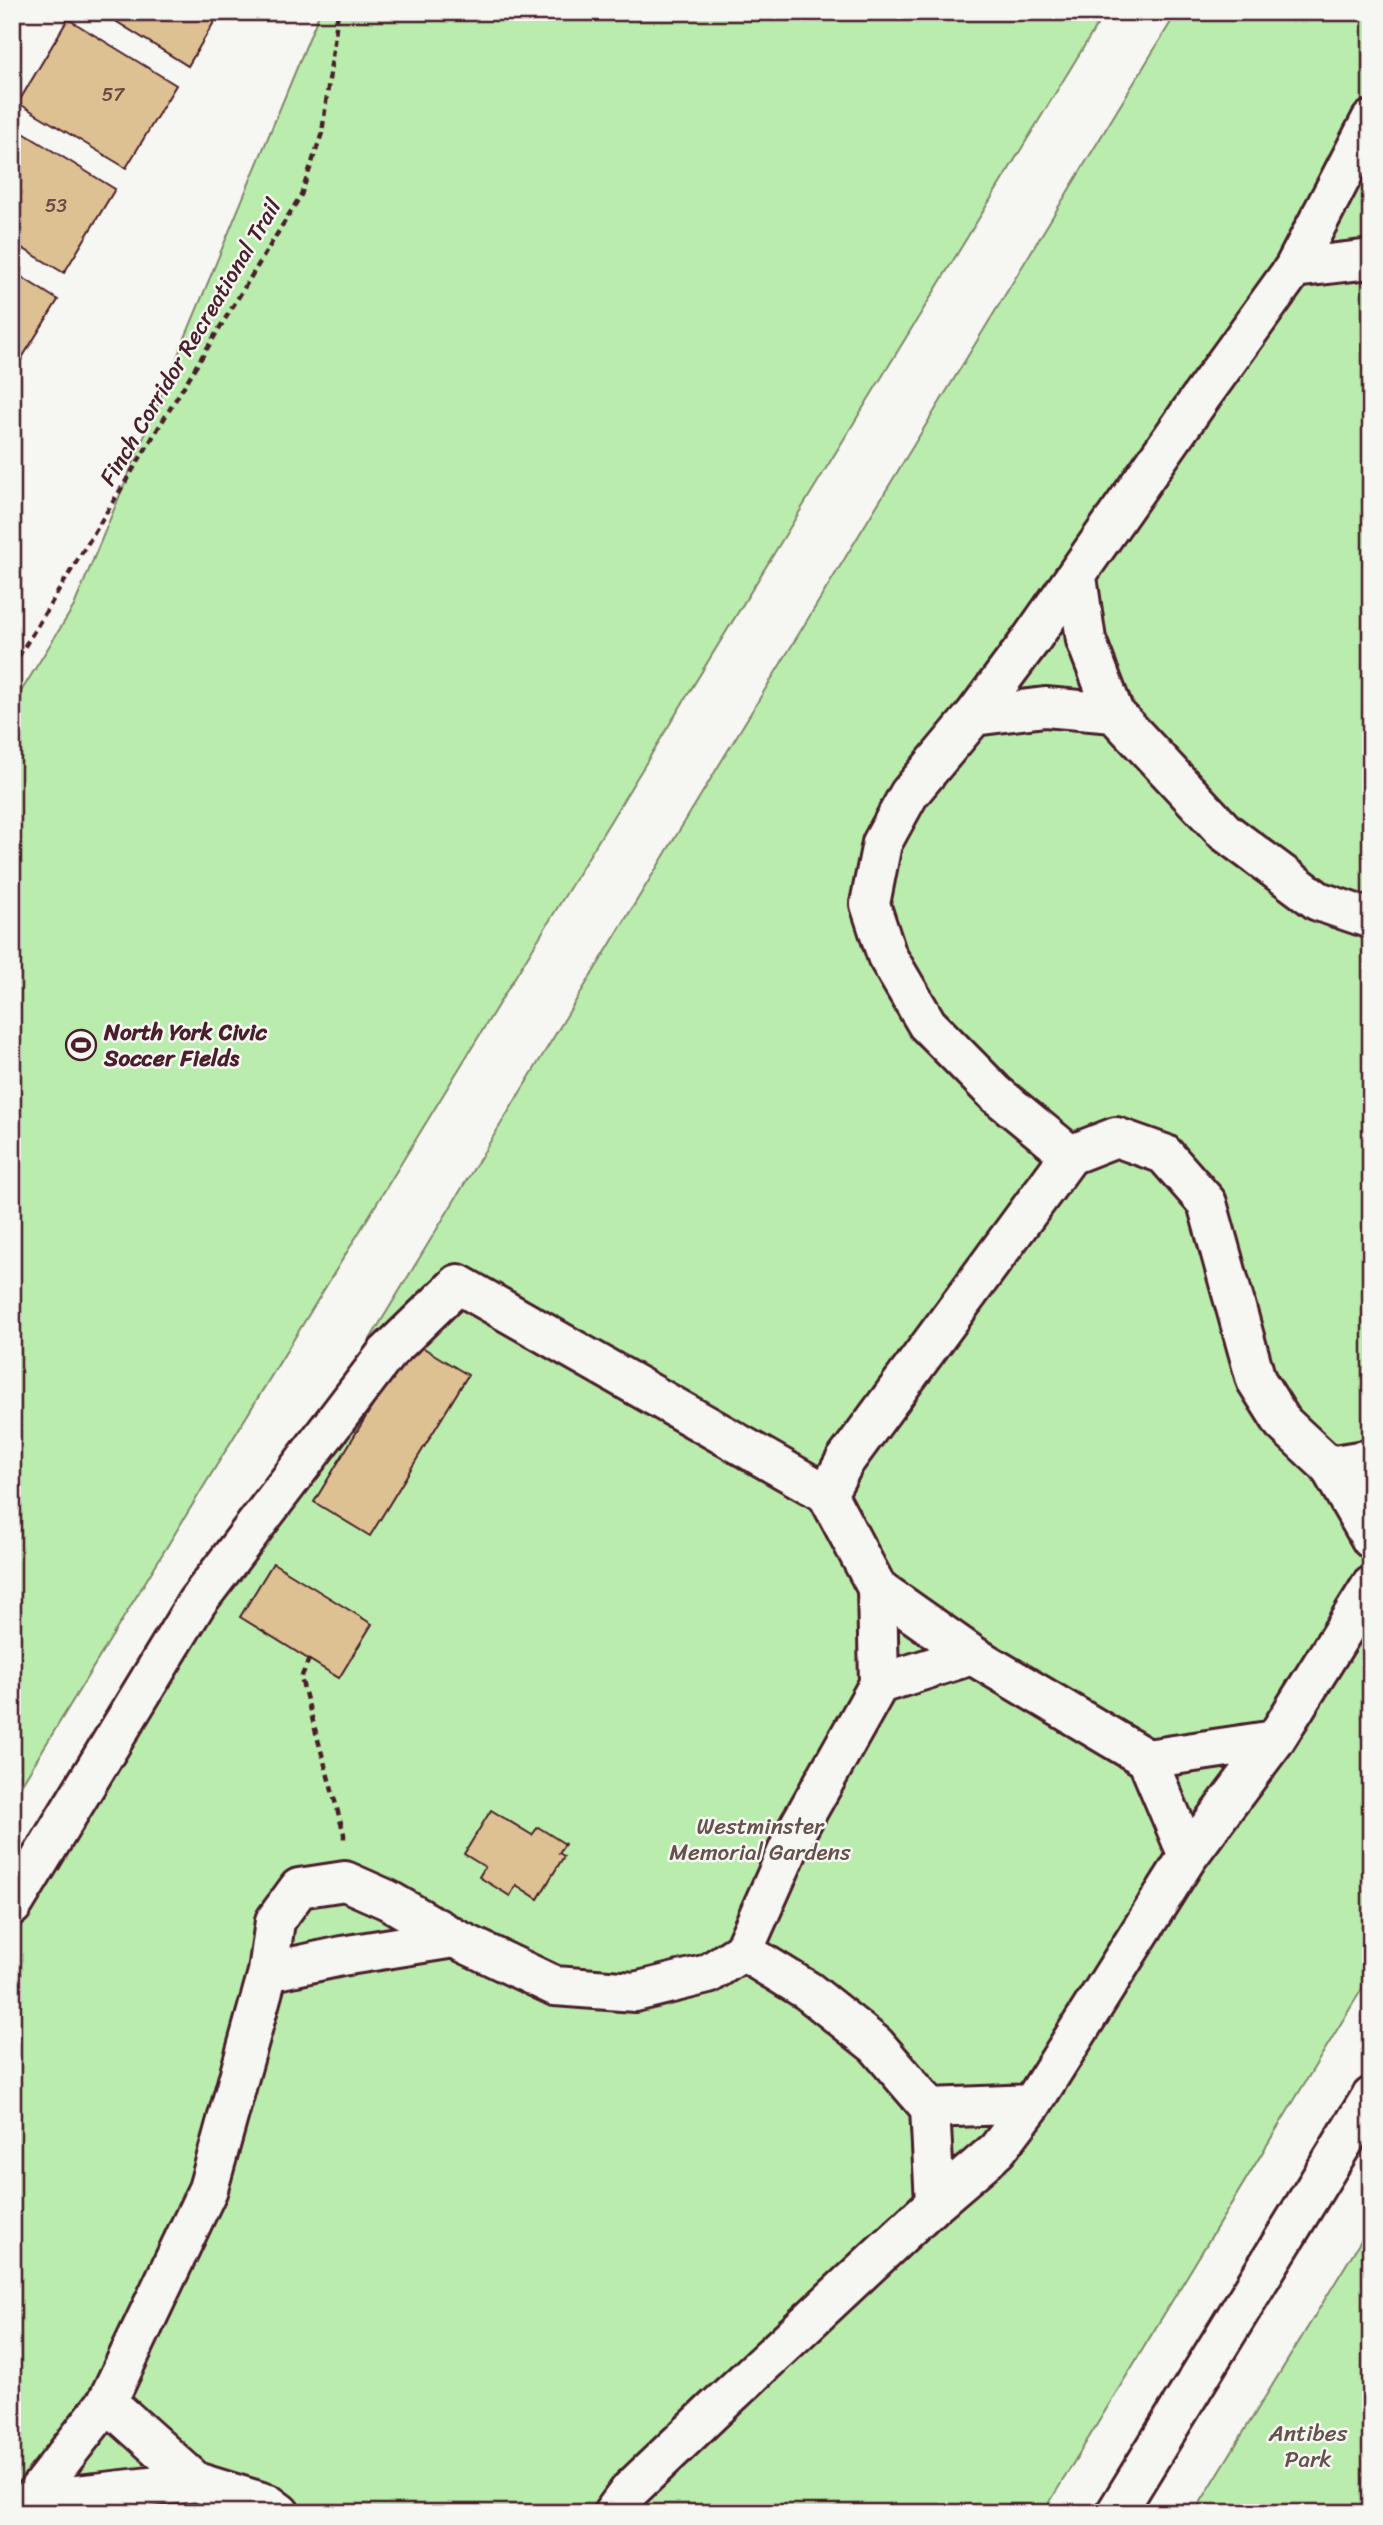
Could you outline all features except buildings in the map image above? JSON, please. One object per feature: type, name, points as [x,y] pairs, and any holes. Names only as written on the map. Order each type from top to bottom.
[{"type":"lane","points":[[1070,1155],[996,1094],[927,1024],[887,956],[870,904],[882,843],[909,794],[974,716],[1077,577],[1200,397],[1294,268],[1367,144]]},
{"type":"lane","points":[[1294,268],[1371,259]]},
{"type":"lane","points":[[1077,577],[1086,640],[1114,713],[1225,832],[1318,901],[1371,919]]},
{"type":"lane","points":[[974,716],[1045,707],[1114,713]]},
{"type":"lane","points":[[827,1494],[845,1461],[1070,1155],[1116,1137],[1164,1154],[1207,1203],[1256,1380],[1283,1423],[1329,1466],[1371,1539]]},
{"type":"lane","points":[[12,1906],[197,1602],[386,1354],[458,1284],[827,1494],[877,1588],[972,1655],[1147,1759],[1188,1856]]},
{"type":"lane","points":[[1329,1466],[1371,1459]]},
{"type":"lane","points":[[613,2513],[630,2490],[935,2203],[998,2150],[1032,2104],[1188,1856],[1275,1741],[1371,1586]]},
{"type":"lane","points":[[22,2506],[107,2402],[208,2189],[268,1972],[275,1922],[299,1888],[345,1881],[388,1900],[454,1938],[555,1986],[635,1992],[709,1973],[743,1951],[797,1830],[879,1684],[877,1588]]},
{"type":"lane","points":[[879,1684],[972,1655]]},
{"type":"lane","points":[[1147,1759],[1275,1741]]},
{"type":"lane","points":[[268,1972],[342,1955],[454,1938]]},
{"type":"lane","points":[[743,1951],[808,1991],[876,2045],[930,2108],[935,2203]]},
{"type":"lane","points":[[1116,2513],[1371,2097]]},
{"type":"lane","points":[[930,2108],[1032,2104]]},
{"type":"lane","points":[[107,2402],[197,2482],[268,2504],[280,2513]]},
{"type":"lane","points":[[22,2506],[197,2482]]},
{"type":"path","name":"Finch Corridor Recreational Trail","points":[[12,667],[301,195],[322,133],[338,12]]},
{"type":"path","points":[[309,1659],[301,1678],[344,1834],[345,1881]]},
{"type":"green space","points":[[320,12],[1105,12],[12,1800],[12,706],[74,606]]},
{"type":"green space","name":"Westminster Memorial Gardens","points":[[1177,12],[1371,12],[1371,1974],[1043,2513],[12,2513],[12,1928]]},
{"type":"green space","name":"Antibes Park","points":[[1371,2224],[1371,2513],[1194,2513]]},
{"type":"place","name":"North York Civic Soccer Fields","points":[[81,1045]]}]
